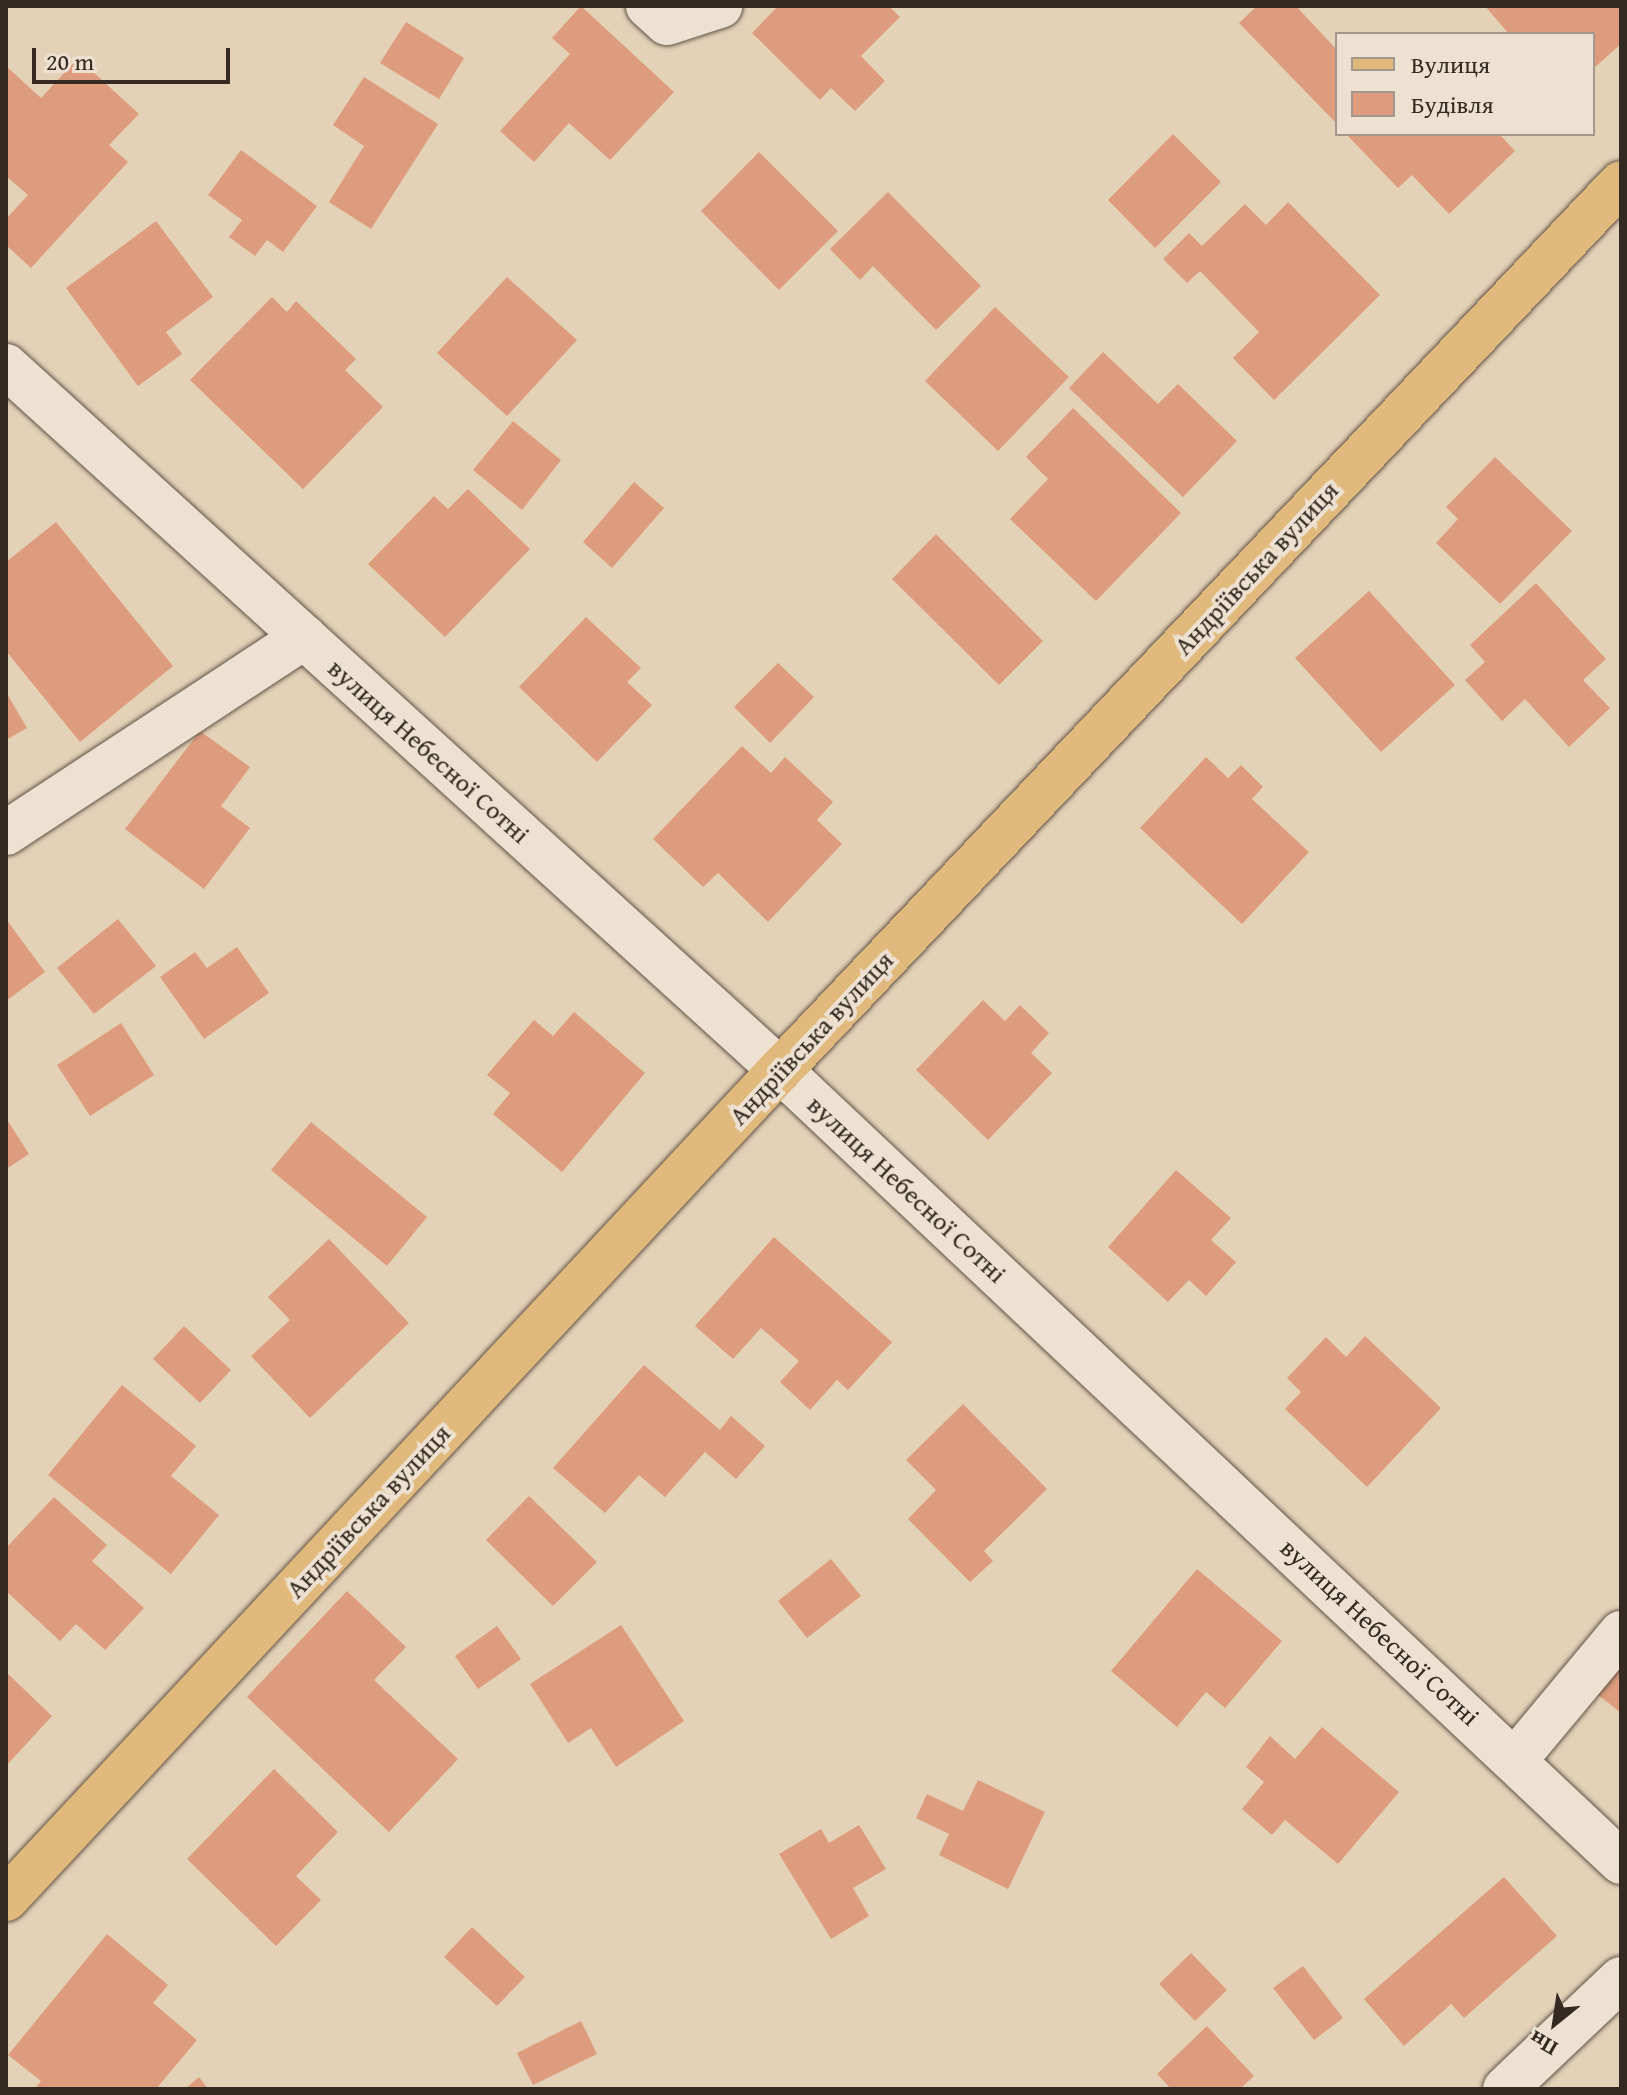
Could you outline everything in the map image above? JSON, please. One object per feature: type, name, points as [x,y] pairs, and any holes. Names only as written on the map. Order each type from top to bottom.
[{"type":"main road","name":"Андріївська вулиця","points":[[6,1899],[780,1070],[1621,183]]},
{"type":"street","points":[[648,6],[667,23],[720,6]]},
{"type":"street","name":"вулиця Небесної Сотні","points":[[6,366],[780,1070],[1516,1759],[1621,1862]]},
{"type":"street","points":[[6,833],[304,637]]},
{"type":"street","points":[[1516,1759],[1621,1633]]},
{"type":"street","points":[[1505,2089],[1621,1979]]},
{"type":"building","points":[[581,6],[674,92],[610,160],[569,123],[534,162],[500,131],[570,54],[552,38]]},
{"type":"building","points":[[778,6],[889,6],[900,17],[861,56],[885,81],[855,111],[831,88],[820,100],[752,33]]},
{"type":"building","points":[[1257,6],[1296,6],[1335,48],[1335,122],[1239,23]]},
{"type":"building","points":[[1485,6],[1621,6],[1621,44],[1595,67],[1595,32],[1507,32]]},
{"type":"building","points":[[406,22],[464,58],[439,99],[380,63]]},
{"type":"building","points":[[78,58],[139,114],[109,145],[128,162],[31,268],[6,245],[6,219],[28,195],[6,176],[6,66],[41,98]]},
{"type":"building","points":[[364,77],[438,124],[371,229],[329,202],[364,146],[333,125]]},
{"type":"building","points":[[1173,134],[1221,182],[1155,248],[1108,200]]},
{"type":"building","points":[[1348,136],[1501,136],[1515,151],[1449,214],[1412,175],[1398,188]]},
{"type":"building","points":[[241,150],[317,206],[283,252],[267,240],[255,256],[229,237],[242,220],[208,195]]},
{"type":"building","points":[[759,152],[838,231],[779,290],[701,211]]},
{"type":"building","points":[[888,192],[981,286],[936,330],[873,266],[860,280],[830,249]]},
{"type":"building","points":[[1288,202],[1380,295],[1274,400],[1233,358],[1259,332],[1200,271],[1187,283],[1163,259],[1189,233],[1202,246],[1245,204],[1266,225]]},
{"type":"building","points":[[156,221],[213,297],[166,332],[182,354],[138,386],[66,288]]},
{"type":"building","points":[[507,277],[577,340],[507,416],[437,353]]},
{"type":"building","points":[[272,297],[287,312],[296,301],[356,359],[345,370],[383,407],[303,489],[190,380]]},
{"type":"building","points":[[995,307],[1069,377],[998,451],[925,381]]},
{"type":"building","points":[[1103,352],[1158,404],[1178,384],[1237,441],[1183,497],[1069,388]]},
{"type":"building","points":[[1073,408],[1181,513],[1096,601],[1010,519],[1048,479],[1026,457]]},
{"type":"building","points":[[513,421],[561,460],[522,510],[473,470]]},
{"type":"building","points":[[1495,457],[1572,531],[1500,604],[1436,543],[1458,519],[1446,507]]},
{"type":"building","points":[[634,482],[664,508],[612,568],[583,542]]},
{"type":"building","points":[[468,489],[530,549],[445,637],[368,564],[434,496],[448,509]]},
{"type":"building","points":[[56,522],[173,666],[80,742],[6,651],[6,562]]},
{"type":"building","points":[[936,534],[1043,641],[999,685],[892,579]]},
{"type":"building","points":[[1536,583],[1606,659],[1583,680],[1610,708],[1569,747],[1525,699],[1502,721],[1465,680],[1485,662],[1470,645]]},
{"type":"building","points":[[1369,591],[1455,685],[1381,752],[1295,658]]},
{"type":"building","points":[[586,617],[641,668],[627,682],[652,705],[597,762],[519,687]]},
{"type":"building","points":[[778,663],[814,697],[770,743],[734,707]]},
{"type":"building","points":[[6,692],[27,728],[6,740]]},
{"type":"building","points":[[200,731],[250,767],[221,806],[250,828],[204,889],[125,829]]},
{"type":"building","points":[[742,746],[771,773],[785,757],[833,802],[817,820],[842,844],[768,922],[718,873],[703,887],[653,839]]},
{"type":"building","points":[[1206,757],[1228,778],[1241,765],[1263,787],[1252,799],[1309,852],[1242,924],[1140,828]]},
{"type":"building","points":[[6,919],[45,972],[6,1001]]},
{"type":"building","points":[[118,919],[156,966],[94,1014],[57,968]]},
{"type":"building","points":[[237,947],[269,993],[204,1039],[160,977],[195,952],[207,968]]},
{"type":"building","points":[[983,1000],[1005,1021],[1020,1005],[1049,1033],[1031,1053],[1052,1073],[988,1140],[916,1070]]},
{"type":"building","points":[[574,1012],[645,1073],[562,1172],[493,1114],[510,1093],[487,1075],[534,1020],[553,1036]]},
{"type":"building","points":[[121,1023],[154,1075],[90,1116],[57,1065]]},
{"type":"building","points":[[6,1118],[29,1154],[6,1169]]},
{"type":"building","points":[[311,1122],[427,1217],[387,1266],[271,1170]]},
{"type":"building","points":[[1176,1170],[1231,1218],[1211,1240],[1236,1262],[1206,1296],[1189,1280],[1168,1302],[1108,1247]]},
{"type":"building","points":[[774,1237],[892,1342],[848,1390],[837,1380],[810,1410],[780,1382],[799,1361],[761,1328],[733,1359],[695,1326]]},
{"type":"building","points":[[329,1239],[409,1323],[310,1418],[251,1356],[290,1320],[268,1297]]},
{"type":"building","points":[[184,1326],[231,1370],[200,1403],[153,1359]]},
{"type":"building","points":[[1365,1336],[1441,1408],[1367,1487],[1285,1409],[1301,1392],[1287,1378],[1326,1337],[1346,1357]]},
{"type":"building","points":[[644,1365],[720,1430],[731,1416],[765,1446],[736,1479],[705,1452],[665,1497],[639,1475],[605,1513],[553,1468]]},
{"type":"building","points":[[122,1385],[196,1446],[171,1476],[219,1515],[171,1574],[48,1475]]},
{"type":"building","points":[[963,1404],[1047,1489],[984,1551],[993,1561],[970,1582],[908,1519],[936,1490],[906,1460]]},
{"type":"building","points":[[529,1496],[597,1562],[553,1606],[486,1540]]},
{"type":"building","points":[[54,1497],[107,1545],[92,1561],[144,1608],[105,1650],[76,1624],[60,1641],[6,1591],[6,1548]]},
{"type":"building","points":[[831,1559],[861,1596],[807,1638],[778,1601]]},
{"type":"building","points":[[1197,1569],[1282,1641],[1225,1708],[1206,1692],[1177,1727],[1111,1671]]},
{"type":"building","points":[[347,1591],[406,1647],[374,1680],[458,1759],[389,1832],[247,1697]]},
{"type":"building","points":[[621,1625],[684,1721],[616,1767],[591,1728],[568,1743],[530,1684]]},
{"type":"building","points":[[497,1626],[521,1659],[478,1689],[455,1656]]},
{"type":"building","points":[[1621,1664],[1621,1713],[1597,1694]]},
{"type":"building","points":[[6,1672],[52,1716],[6,1766]]},
{"type":"building","points":[[1322,1727],[1399,1792],[1338,1864],[1285,1820],[1272,1835],[1242,1809],[1264,1782],[1246,1767],[1270,1736],[1295,1759]]},
{"type":"building","points":[[274,1769],[338,1832],[296,1876],[321,1900],[276,1946],[187,1859]]},
{"type":"building","points":[[978,1780],[1045,1812],[1008,1889],[939,1855],[949,1834],[916,1818],[927,1794],[963,1811]]},
{"type":"building","points":[[859,1825],[886,1869],[853,1888],[869,1916],[831,1939],[779,1854],[821,1829],[829,1843]]},
{"type":"building","points":[[1504,1877],[1557,1936],[1464,2018],[1451,2004],[1404,2046],[1364,1999]]},
{"type":"building","points":[[472,1927],[525,1977],[497,2006],[444,1957]]},
{"type":"building","points":[[107,1934],[168,1985],[153,2003],[197,2040],[156,2089],[35,2089],[41,2081],[8,2055]]},
{"type":"building","points":[[1191,1953],[1227,1990],[1195,2021],[1159,1984]]},
{"type":"building","points":[[1303,1966],[1343,2018],[1314,2040],[1273,1988]]},
{"type":"building","points":[[581,2021],[597,2054],[533,2085],[517,2053]]},
{"type":"building","points":[[1207,2026],[1254,2076],[1240,2089],[1171,2089],[1157,2074]]},
{"type":"building","points":[[199,2077],[208,2089],[185,2089]]}]
